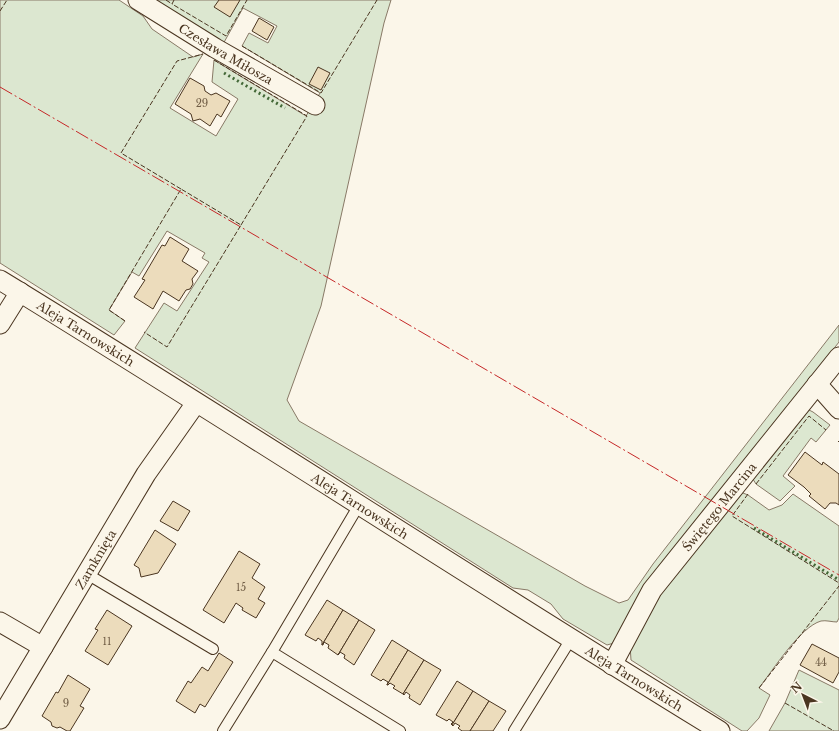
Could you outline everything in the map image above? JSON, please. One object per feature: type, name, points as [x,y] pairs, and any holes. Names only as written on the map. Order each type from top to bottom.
[{"type":"street","name":"Czesława Miłosza","points":[[138,0],[215,48],[315,105]]},
{"type":"street","name":"Aleja Tarnowskich","points":[[0,280],[612,665],[720,731]]},
{"type":"street","points":[[0,324],[20,292]]},
{"type":"street","name":"Świętego Marcina","points":[[612,665],[652,590],[839,357]]},
{"type":"street","points":[[817,384],[839,409]]},
{"type":"street","name":"Zamknięta","points":[[0,719],[146,474],[196,403]]},
{"type":"street","points":[[0,622],[43,647]]},
{"type":"lane","points":[[224,731],[359,505]]},
{"type":"lane","points":[[87,574],[213,649]]},
{"type":"lane","points":[[514,731],[571,639]]},
{"type":"lane","points":[[272,652],[400,731]]},
{"type":"green space","points":[[0,0],[119,0],[143,16],[152,29],[193,57],[203,54],[170,108],[216,136],[238,99],[212,82],[214,60],[306,116],[320,93],[242,46],[249,33],[268,43],[277,26],[243,8],[222,46],[154,0],[391,0],[384,23],[321,306],[287,400],[299,421],[585,586],[619,603],[628,600],[653,564],[839,325],[839,342],[720,494],[614,643],[607,645],[563,619],[551,604],[528,590],[513,588],[135,348],[164,303],[177,311],[209,262],[202,258],[205,253],[167,231],[139,276],[132,272],[109,310],[125,321],[114,335],[0,263]]},
{"type":"green space","points":[[807,409],[830,425],[816,442],[811,438],[783,476],[795,486],[780,501],[756,484],[751,476]]},
{"type":"green space","points":[[738,491],[748,495],[769,510],[782,505],[793,494],[839,526],[839,618],[837,622],[821,621],[813,625],[804,631],[787,650],[759,688],[770,695],[759,718],[747,731],[742,731],[631,660],[630,645],[646,612]]},
{"type":"green space","points":[[799,670],[839,690],[839,731],[769,731],[785,703]]},
{"type":"building","points":[[219,0],[240,0],[230,17],[214,7]]},
{"type":"building","points":[[259,18],[274,27],[267,40],[252,31]]},
{"type":"building","points":[[318,67],[330,73],[321,90],[309,84]]},
{"type":"building","points":[[190,78],[204,86],[205,91],[211,95],[216,93],[230,101],[221,117],[217,114],[210,126],[200,119],[193,121],[191,114],[175,104]]},
{"type":"building","points":[[170,237],[189,249],[182,261],[198,271],[192,279],[193,284],[190,289],[186,290],[179,301],[163,291],[153,309],[134,297],[145,280],[142,279],[162,245],[165,246]]},
{"type":"building","points":[[805,452],[822,465],[823,462],[839,474],[839,505],[836,503],[830,503],[825,509],[809,496],[811,494],[804,487],[788,475]]},
{"type":"building","points":[[173,501],[190,511],[178,531],[160,521]]},
{"type":"building","points":[[155,530],[176,544],[158,573],[141,577],[139,568],[134,565]]},
{"type":"building","points":[[239,551],[260,564],[252,578],[265,587],[258,599],[265,603],[256,618],[242,610],[243,608],[236,603],[224,623],[203,610]]},
{"type":"building","points":[[327,600],[343,610],[322,645],[322,641],[318,638],[316,641],[305,635]]},
{"type":"building","points":[[107,610],[132,626],[108,665],[85,651],[98,630],[95,629]]},
{"type":"building","points":[[343,610],[359,620],[338,655],[328,648],[329,645],[324,642],[322,645]]},
{"type":"building","points":[[359,620],[375,630],[354,665],[344,658],[345,655],[340,652],[338,655]]},
{"type":"building","points":[[392,640],[408,650],[387,685],[388,682],[383,679],[381,681],[371,675]]},
{"type":"building","points":[[812,644],[839,658],[839,672],[833,683],[800,665]]},
{"type":"building","points":[[408,650],[424,660],[403,694],[393,688],[395,686],[390,683],[387,685]]},
{"type":"building","points":[[219,653],[233,662],[205,707],[200,704],[195,713],[176,701],[188,681],[191,683],[202,667],[208,671]]},
{"type":"building","points":[[424,660],[441,670],[420,705],[409,698],[410,695],[406,692],[404,695],[403,694]]},
{"type":"building","points":[[68,675],[90,689],[80,706],[84,708],[70,731],[52,726],[51,722],[42,716]]},
{"type":"building","points":[[457,681],[473,691],[452,725],[451,724],[453,722],[449,719],[447,721],[436,715]]},
{"type":"building","points":[[473,691],[489,701],[470,731],[462,731],[458,728],[460,726],[455,723],[453,726],[452,725]]},
{"type":"building","points":[[489,701],[506,711],[493,731],[470,731]]},
{"type":"hedge","points":[[224,73],[285,108]]},
{"type":"hedge","points":[[754,528],[839,580]]},
{"type":"fence","points":[[0,11],[7,0]]},
{"type":"fence","points":[[166,0],[172,4]]},
{"type":"fence","points":[[174,0],[172,4],[226,36],[247,0]]},
{"type":"fence","points":[[242,46],[321,93],[377,0]]},
{"type":"fence","points":[[181,189],[121,153],[177,61],[203,54]]},
{"type":"fence","points":[[214,60],[307,116],[241,225]]},
{"type":"fence","points":[[125,321],[109,310],[181,189],[241,225],[167,347],[144,332]]},
{"type":"fence","points":[[756,484],[809,416],[826,430]]},
{"type":"fence","points":[[748,494],[732,516],[839,583]]},
{"type":"fence","points":[[759,688],[839,586]]},
{"type":"fence","points":[[785,703],[834,731]]},
{"type":"power","points":[[0,87],[839,575]]}]
